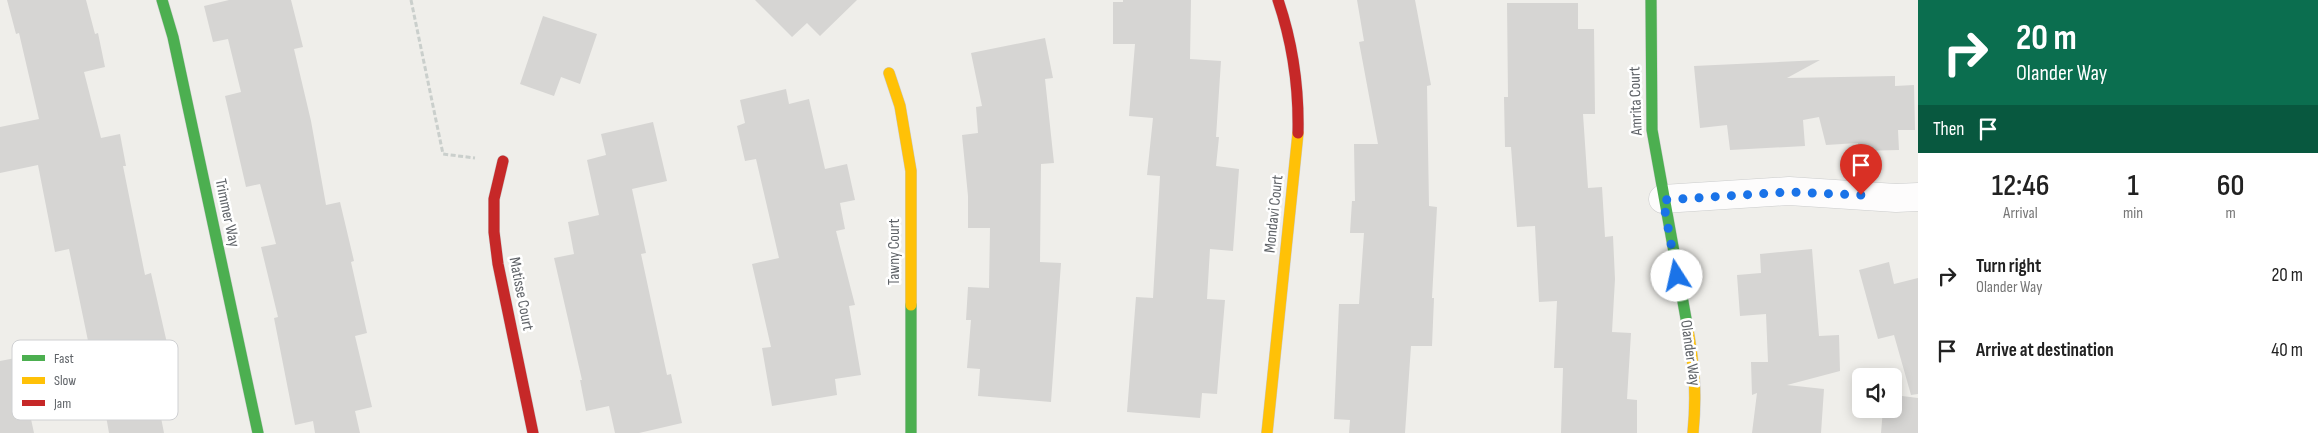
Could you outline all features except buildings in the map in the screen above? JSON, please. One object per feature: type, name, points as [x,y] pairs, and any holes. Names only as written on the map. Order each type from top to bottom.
[{"type":"street","name":"Trimmer Way","points":[[162,0],[173,37],[258,433]]},
{"type":"street","name":"Mondavi Court","points":[[1268,433],[1298,138],[1300,101],[1296,64],[1289,29],[1278,0]]},
{"type":"street","name":"Amrita Court","points":[[1651,0],[1652,130],[1663,200]]},
{"type":"street","name":"Tawny Court","points":[[890,74],[900,106],[911,171],[911,433]]},
{"type":"street","name":"Matisse Court","points":[[503,161],[494,200],[494,232],[498,264],[533,433]]},
{"type":"street","points":[[1663,200],[1789,192],[1896,198],[1918,197]]},
{"type":"street","name":"Olander Way","points":[[1663,200],[1694,371],[1696,403],[1693,433]]},
{"type":"path","points":[[411,0],[443,154],[503,161]]},
{"type":"traffic: fast","points":[[162,0],[173,37],[258,433]]},
{"type":"traffic: fast","points":[[1651,0],[1652,130],[1687,324]]},
{"type":"traffic: fast","points":[[911,305],[911,433]]},
{"type":"traffic: slow","points":[[889,73],[900,106],[911,171],[911,305]]},
{"type":"traffic: slow","points":[[1267,433],[1298,133]]},
{"type":"traffic: slow","points":[[1687,324],[1694,378],[1693,433]]},
{"type":"traffic: jam","points":[[1278,0],[1288,33],[1294,66],[1298,133]]},
{"type":"traffic: jam","points":[[503,161],[494,199],[494,232],[498,264],[533,433]]},
{"type":"route","points":[[1677,276],[1663,200],[1789,192],[1861,195]]}]
